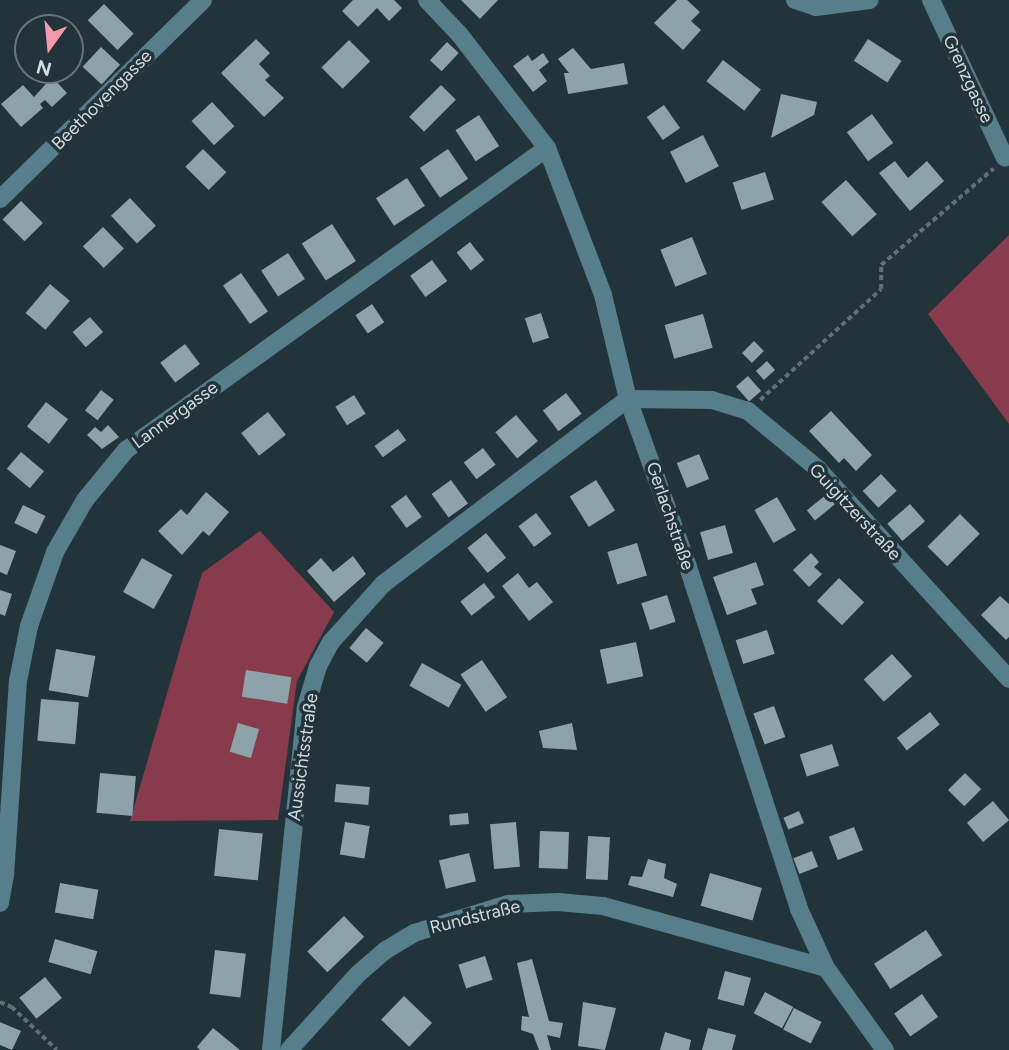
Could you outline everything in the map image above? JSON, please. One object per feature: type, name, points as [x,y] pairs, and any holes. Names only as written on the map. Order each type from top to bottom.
[{"type":"street","name":"Beethovengasse","points":[[0,199],[203,0]]},
{"type":"street","name":"Gerlachstraße","points":[[427,0],[460,35],[547,148],[603,295],[628,400],[688,567],[799,909],[826,968],[885,1050]]},
{"type":"street","points":[[795,0],[816,7],[870,0]]},
{"type":"street","name":"Grenzgasse","points":[[931,0],[1005,158]]},
{"type":"street","name":"Lannergasse","points":[[0,902],[5,876],[18,681],[29,626],[55,552],[85,500],[126,450],[547,148]]},
{"type":"street","name":"Guigitzerstraße","points":[[628,400],[712,400],[748,411],[818,469],[1009,679]]},
{"type":"street","name":"Aussichtsstraße","points":[[271,1050],[306,708],[318,666],[331,642],[383,584],[628,400]]},
{"type":"street","name":"Rundstraße","points":[[289,1050],[358,974],[386,950],[414,933],[508,904],[558,902],[603,906],[826,968]]},
{"type":"path","points":[[748,411],[881,289],[881,265],[1005,158]]},
{"type":"path","points":[[0,1002],[12,1007],[57,1050]]},
{"type":"shaded area","points":[[1009,235],[1009,424],[928,314]]},
{"type":"shaded area","points":[[260,531],[334,612],[297,681],[278,820],[130,821],[202,573]]},
{"type":"building","points":[[353,0],[394,0],[402,8],[389,21],[377,8],[358,27],[342,11]]},
{"type":"building","points":[[461,0],[498,0],[480,19]]},
{"type":"building","points":[[677,0],[687,0],[700,12],[691,21],[701,30],[683,50],[654,23]]},
{"type":"building","points":[[104,4],[134,34],[117,50],[88,20]]},
{"type":"building","points":[[256,39],[270,53],[259,64],[270,76],[265,80],[284,98],[264,117],[221,73]]},
{"type":"building","points":[[868,39],[902,61],[887,83],[854,61]]},
{"type":"building","points":[[349,40],[370,61],[343,89],[321,68]]},
{"type":"building","points":[[447,42],[459,53],[442,71],[430,60]]},
{"type":"building","points":[[101,47],[120,65],[102,84],[84,68]]},
{"type":"building","points":[[573,48],[591,69],[624,63],[628,84],[568,94],[564,73],[569,73],[558,59]]},
{"type":"building","points":[[543,53],[549,62],[539,70],[547,81],[533,92],[513,66],[528,55],[532,61]]},
{"type":"building","points":[[723,60],[761,90],[744,111],[706,81]]},
{"type":"building","points":[[46,84],[59,84],[67,93],[52,107],[45,100],[40,104],[43,108],[21,127],[1,104],[23,85],[34,97]]},
{"type":"building","points":[[441,85],[456,100],[424,132],[409,117]]},
{"type":"building","points":[[781,94],[817,102],[814,115],[771,138]]},
{"type":"building","points":[[212,102],[235,126],[214,145],[192,121]]},
{"type":"building","points":[[664,105],[680,128],[663,140],[647,117]]},
{"type":"building","points":[[872,114],[893,143],[868,161],[847,132]]},
{"type":"building","points":[[479,115],[499,146],[476,161],[456,130]]},
{"type":"building","points":[[703,135],[719,166],[686,183],[670,152]]},
{"type":"building","points":[[203,149],[226,172],[209,190],[185,167]]},
{"type":"building","points":[[448,149],[468,179],[440,198],[420,168]]},
{"type":"building","points":[[895,161],[908,178],[927,161],[944,181],[910,211],[879,173]]},
{"type":"building","points":[[765,172],[774,200],[742,210],[733,183]]},
{"type":"building","points":[[407,178],[425,206],[394,226],[376,198]]},
{"type":"building","points":[[846,180],[877,214],[852,236],[821,202]]},
{"type":"building","points":[[130,198],[156,226],[137,244],[111,216]]},
{"type":"building","points":[[21,201],[43,223],[25,241],[3,219]]},
{"type":"building","points":[[332,224],[356,261],[326,281],[302,244]]},
{"type":"building","points":[[103,227],[124,249],[104,268],[83,246]]},
{"type":"building","points":[[692,237],[707,274],[675,287],[660,250]]},
{"type":"building","points":[[470,242],[484,260],[471,271],[457,252]]},
{"type":"building","points":[[288,253],[305,279],[278,296],[261,270]]},
{"type":"building","points":[[432,260],[447,281],[425,297],[410,276]]},
{"type":"building","points":[[241,273],[268,312],[250,324],[223,286]]},
{"type":"building","points":[[50,284],[70,301],[45,330],[26,313]]},
{"type":"building","points":[[372,304],[384,322],[368,333],[355,315]]},
{"type":"building","points":[[541,313],[549,338],[533,343],[525,318]]},
{"type":"building","points":[[703,314],[713,348],[674,359],[665,325]]},
{"type":"building","points":[[90,317],[103,332],[86,347],[73,332]]},
{"type":"building","points":[[754,341],[764,351],[752,363],[742,353]]},
{"type":"building","points":[[185,344],[200,364],[175,383],[160,363]]},
{"type":"building","points":[[767,361],[775,370],[764,380],[756,371]]},
{"type":"building","points":[[748,376],[761,391],[749,402],[736,386]]},
{"type":"building","points":[[101,390],[114,400],[98,420],[85,410]]},
{"type":"building","points":[[566,393],[582,414],[558,431],[543,410]]},
{"type":"building","points":[[354,395],[366,414],[347,425],[335,407]]},
{"type":"building","points":[[46,402],[68,419],[49,444],[27,426]]},
{"type":"building","points":[[831,411],[872,455],[856,471],[844,458],[839,463],[809,431]]},
{"type":"building","points":[[268,412],[286,435],[259,456],[241,433]]},
{"type":"building","points":[[516,415],[538,441],[517,458],[495,432]]},
{"type":"building","points":[[108,425],[119,437],[102,449],[87,435],[95,427],[101,432]]},
{"type":"building","points":[[398,429],[406,440],[383,457],[375,446]]},
{"type":"building","points":[[483,448],[496,465],[476,479],[464,462]]},
{"type":"building","points":[[21,452],[44,471],[30,488],[7,469]]},
{"type":"building","points":[[699,454],[709,479],[687,488],[677,463]]},
{"type":"building","points":[[881,474],[897,491],[878,508],[863,491]]},
{"type":"building","points":[[451,480],[468,503],[449,518],[432,494]]},
{"type":"building","points":[[596,480],[615,511],[589,527],[570,496]]},
{"type":"building","points":[[206,492],[229,512],[209,536],[203,531],[182,555],[158,531],[181,509],[187,515]]},
{"type":"building","points":[[827,494],[835,504],[815,520],[807,510]]},
{"type":"building","points":[[406,495],[422,517],[406,528],[391,506]]},
{"type":"building","points":[[777,497],[796,530],[773,543],[754,510]]},
{"type":"building","points":[[910,504],[925,521],[902,541],[887,524]]},
{"type":"building","points":[[23,505],[45,516],[37,534],[14,523]]},
{"type":"building","points":[[536,513],[552,534],[534,547],[518,526]]},
{"type":"building","points":[[960,514],[980,534],[947,566],[927,547]]},
{"type":"building","points":[[725,525],[733,553],[708,560],[700,532]]},
{"type":"building","points":[[486,533],[506,558],[487,573],[467,548]]},
{"type":"building","points":[[637,543],[647,576],[617,585],[607,552]]},
{"type":"building","points":[[0,545],[16,551],[7,575],[0,572]]},
{"type":"building","points":[[811,553],[819,562],[814,567],[822,574],[809,587],[793,570]]},
{"type":"building","points":[[353,556],[366,574],[334,602],[307,571],[321,558],[333,572]]},
{"type":"building","points":[[142,558],[173,575],[154,609],[123,592]]},
{"type":"building","points":[[756,562],[764,585],[751,589],[757,604],[727,615],[713,577]]},
{"type":"building","points":[[518,573],[529,588],[537,582],[553,602],[529,621],[502,586]]},
{"type":"building","points":[[839,578],[864,602],[842,625],[817,601]]},
{"type":"building","points":[[484,583],[495,597],[471,616],[460,601]]},
{"type":"building","points":[[0,590],[12,594],[5,616],[0,614]]},
{"type":"building","points":[[667,595],[676,622],[650,630],[641,603]]},
{"type":"building","points":[[1000,596],[1009,604],[1009,637],[1006,640],[981,615]]},
{"type":"building","points":[[366,628],[384,643],[367,663],[349,648]]},
{"type":"building","points":[[767,630],[775,654],[743,664],[736,640]]},
{"type":"building","points":[[636,642],[643,676],[607,684],[600,650]]},
{"type":"building","points":[[56,649],[95,656],[88,697],[49,690]]},
{"type":"building","points":[[892,654],[912,676],[884,702],[864,679]]},
{"type":"building","points":[[482,660],[507,697],[486,712],[460,675]]},
{"type":"building","points":[[422,663],[461,685],[449,708],[409,686]]},
{"type":"building","points":[[246,670],[291,677],[287,704],[242,697]]},
{"type":"building","points":[[41,699],[79,702],[75,744],[37,741]]},
{"type":"building","points":[[774,706],[785,737],[765,745],[753,714]]},
{"type":"building","points":[[930,712],[940,725],[907,750],[897,738]]},
{"type":"building","points":[[238,723],[259,729],[251,758],[230,752]]},
{"type":"building","points":[[572,723],[577,750],[543,748],[539,731]]},
{"type":"building","points":[[832,744],[839,766],[807,776],[800,755]]},
{"type":"building","points":[[100,773],[136,776],[132,816],[97,813]]},
{"type":"building","points":[[965,773],[981,789],[964,806],[948,790]]},
{"type":"building","points":[[336,784],[370,787],[368,805],[334,802]]},
{"type":"building","points":[[993,801],[1009,820],[983,842],[967,823]]},
{"type":"building","points":[[799,811],[804,823],[788,830],[783,818]]},
{"type":"building","points":[[468,813],[469,824],[450,826],[449,815]]},
{"type":"building","points":[[345,822],[370,826],[365,859],[340,855]]},
{"type":"building","points":[[516,822],[520,867],[494,869],[490,824]]},
{"type":"building","points":[[854,827],[863,850],[838,860],[829,837]]},
{"type":"building","points":[[219,829],[263,834],[258,880],[214,876]]},
{"type":"building","points":[[540,831],[569,832],[568,869],[539,868]]},
{"type":"building","points":[[588,836],[610,837],[608,880],[586,879]]},
{"type":"building","points":[[812,851],[818,867],[799,874],[793,858]]},
{"type":"building","points":[[469,853],[476,881],[446,889],[439,860]]},
{"type":"building","points":[[648,859],[666,864],[664,878],[677,884],[673,897],[628,885],[631,876],[642,877]]},
{"type":"building","points":[[710,873],[762,888],[753,921],[701,906]]},
{"type":"building","points":[[60,883],[98,890],[93,919],[55,913]]},
{"type":"building","points":[[344,916],[364,937],[327,972],[307,951]]},
{"type":"building","points":[[926,930],[942,955],[890,989],[874,964]]},
{"type":"building","points":[[55,939],[97,951],[91,974],[48,962]]},
{"type":"building","points":[[215,950],[246,954],[240,997],[210,994]]},
{"type":"building","points":[[485,956],[493,980],[466,988],[458,965]]},
{"type":"building","points":[[532,959],[549,1021],[563,1023],[560,1038],[547,1035],[551,1050],[539,1050],[533,1034],[521,1030],[522,1016],[529,1017],[517,963]]},
{"type":"building","points":[[725,971],[751,978],[744,1006],[717,999]]},
{"type":"building","points":[[45,977],[62,998],[36,1019],[19,998]]},
{"type":"building","points":[[765,992],[793,1007],[782,1028],[754,1013]]},
{"type":"building","points":[[922,994],[938,1017],[910,1036],[894,1014]]},
{"type":"building","points":[[404,996],[432,1023],[409,1047],[381,1020]]},
{"type":"building","points":[[583,1002],[616,1008],[605,1050],[578,1046]]},
{"type":"building","points":[[794,1008],[822,1022],[811,1043],[783,1029]]},
{"type":"building","points":[[0,1022],[21,1031],[12,1050],[0,1045]]},
{"type":"building","points":[[213,1028],[240,1050],[200,1050],[197,1047]]},
{"type":"building","points":[[708,1028],[736,1035],[732,1050],[702,1050]]},
{"type":"building","points":[[665,1032],[691,1040],[689,1050],[660,1050]]}]
